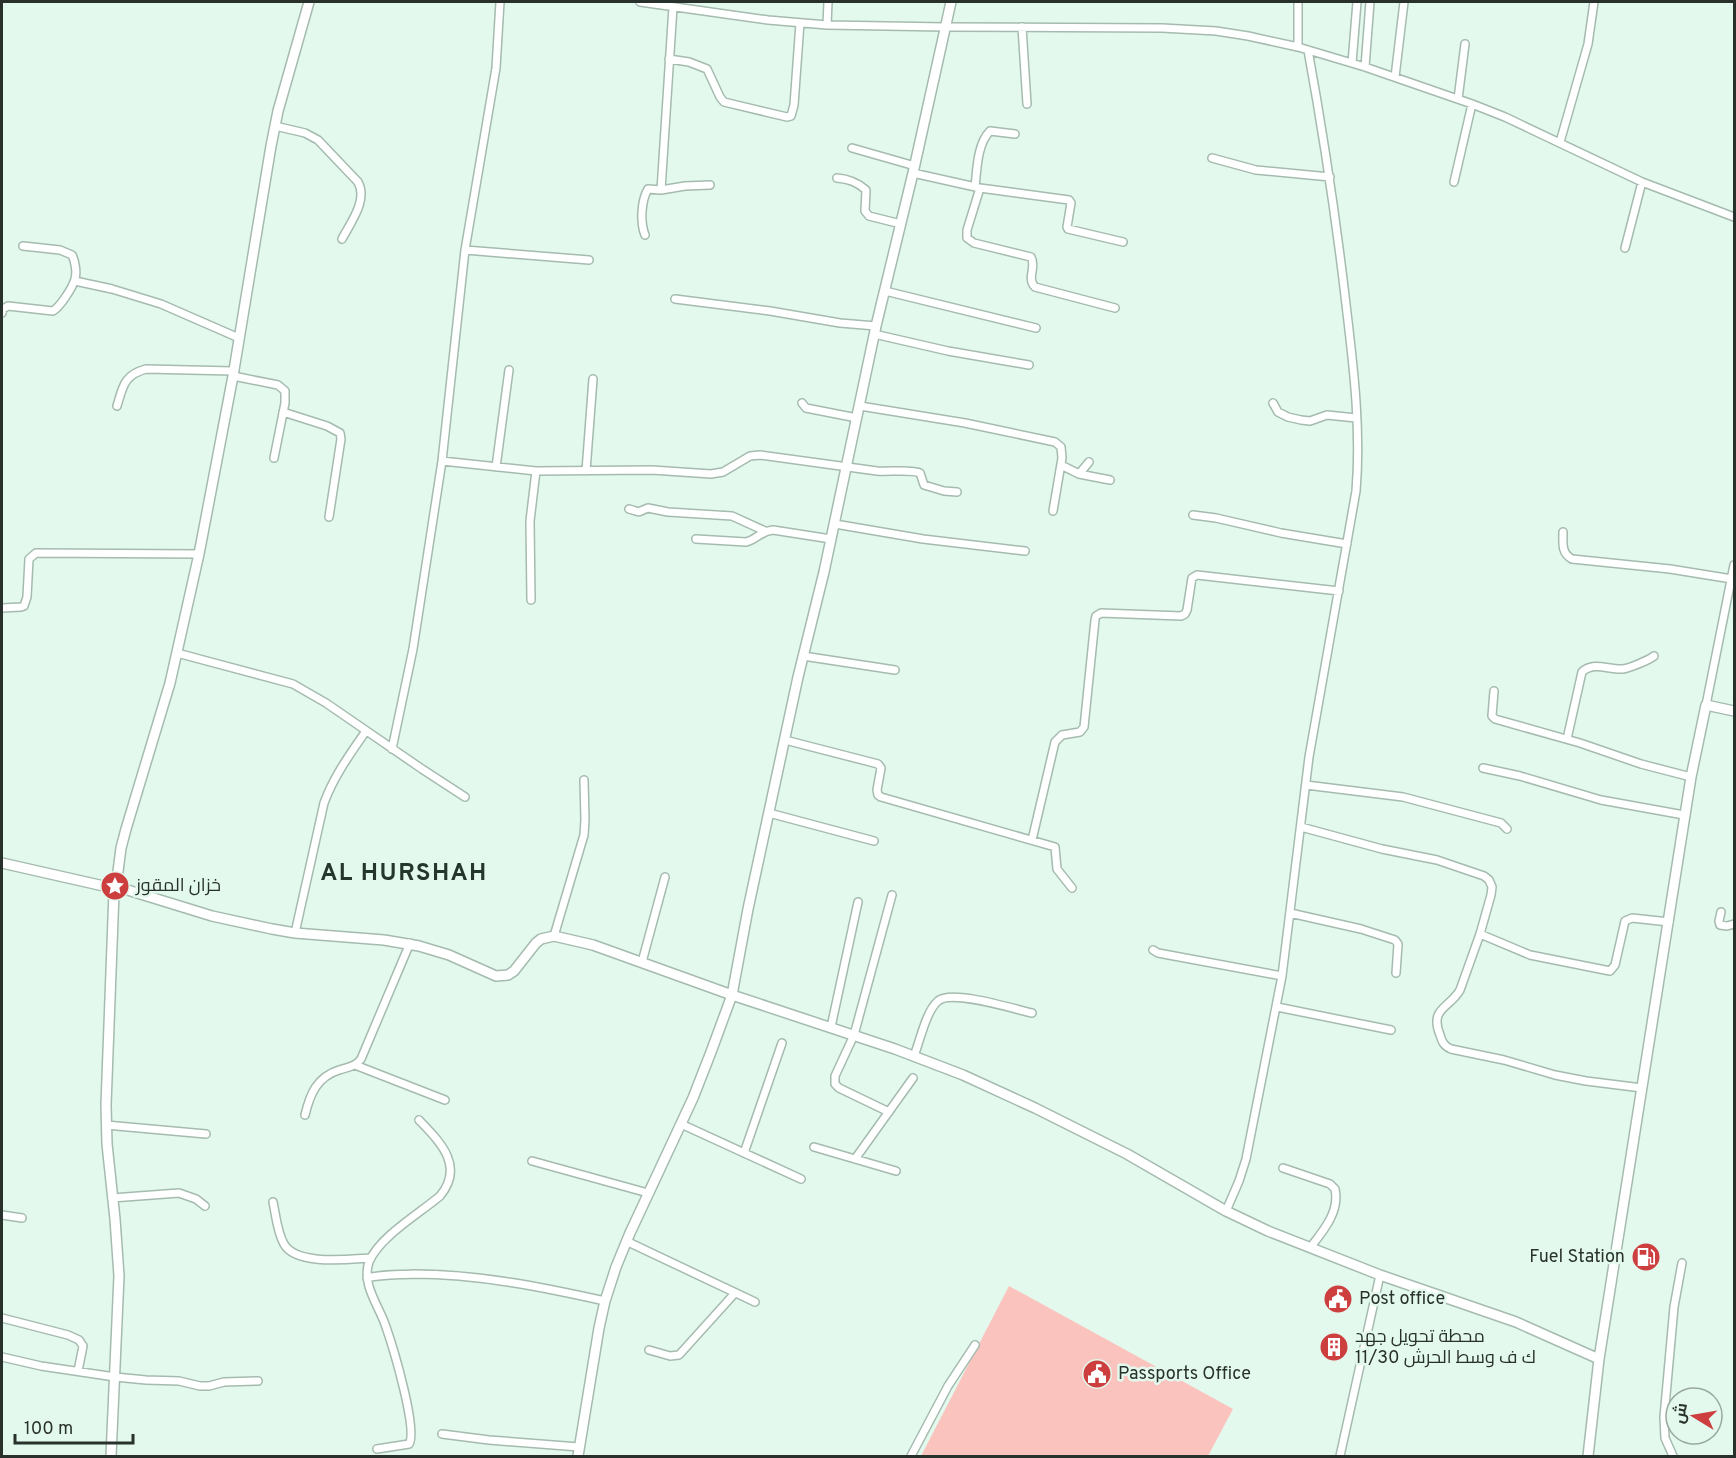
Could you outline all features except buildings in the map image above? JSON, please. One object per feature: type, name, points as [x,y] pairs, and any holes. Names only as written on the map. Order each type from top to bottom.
[{"type":"street","points":[[111,1456],[119,1276],[106,1125],[115,887],[121,848],[158,729],[199,554],[233,373],[275,126],[309,2]]},
{"type":"street","points":[[392,749],[413,649],[442,461],[465,250],[496,68],[500,2]]},
{"type":"street","points":[[640,2],[827,25],[1133,27],[1194,29],[1248,36],[1298,47],[1352,63],[1472,104],[1560,142],[1642,182],[1734,217]]},
{"type":"street","points":[[827,25],[828,2]]},
{"type":"street","points":[[442,1434],[578,1452],[605,1301],[626,1241],[681,1124],[711,1053],[732,994],[803,656],[822,582],[875,330],[951,2]]},
{"type":"street","points":[[1298,2],[1298,47]]},
{"type":"street","points":[[1352,63],[1357,2]]},
{"type":"street","points":[[1365,67],[1370,2]]},
{"type":"street","points":[[1395,77],[1404,2]]},
{"type":"street","points":[[1560,142],[1588,44],[1594,2]]},
{"type":"street","points":[[661,190],[673,7]]},
{"type":"street","points":[[669,59],[689,62],[707,69],[724,102],[791,116],[794,105],[800,23]]},
{"type":"street","points":[[1022,27],[1027,104]]},
{"type":"street","points":[[1458,99],[1465,44]]},
{"type":"street","points":[[1226,1211],[1246,1159],[1277,1007],[1321,684],[1358,473],[1350,342],[1330,177],[1308,50]]},
{"type":"street","points":[[1454,182],[1472,104]]},
{"type":"street","points":[[275,126],[305,133],[318,140],[362,188],[360,201],[342,239]]},
{"type":"street","points":[[1015,134],[990,131],[982,143],[977,188],[967,238],[971,242],[1031,257],[1033,262],[1031,283],[1035,287],[1115,308]]},
{"type":"street","points":[[852,148],[977,188],[1069,200],[1071,202],[1068,229],[1123,242]]},
{"type":"street","points":[[1212,158],[1273,172],[1330,177]]},
{"type":"street","points":[[837,178],[847,179],[866,190],[865,211],[869,216],[901,224]]},
{"type":"street","points":[[1624,248],[1642,182]]},
{"type":"street","points":[[645,235],[642,227],[648,189],[661,190],[710,185]]},
{"type":"street","points":[[2,313],[3,309],[8,306],[53,312],[75,281],[75,261],[72,255],[60,250],[24,246]]},
{"type":"street","points":[[465,250],[589,261]]},
{"type":"street","points":[[75,281],[112,289],[161,304],[239,338]]},
{"type":"street","points":[[885,291],[1036,327]]},
{"type":"street","points":[[675,299],[840,323],[875,330],[948,351],[1029,365]]},
{"type":"street","points":[[117,406],[126,381],[138,371],[154,368],[233,373],[270,383],[282,388],[285,397],[274,458]]},
{"type":"street","points":[[496,467],[509,370]]},
{"type":"street","points":[[586,471],[593,379]]},
{"type":"street","points":[[802,403],[806,408],[857,418]]},
{"type":"street","points":[[1273,403],[1278,412],[1300,420],[1310,421],[1327,415],[1356,418]]},
{"type":"street","points":[[860,406],[965,423],[1051,441],[1061,447],[1061,465],[1053,511]]},
{"type":"street","points":[[283,412],[340,432],[341,439],[329,517]]},
{"type":"street","points":[[442,461],[536,471],[638,469],[717,473],[731,468],[750,456],[757,455],[888,472],[915,470],[920,472],[924,485],[957,492]]},
{"type":"street","points":[[1079,474],[1089,462]]},
{"type":"street","points":[[1061,465],[1079,474],[1110,480]]},
{"type":"street","points":[[531,600],[530,520],[536,471]]},
{"type":"street","points":[[629,509],[638,513],[648,508],[668,512],[732,516],[765,531]]},
{"type":"street","points":[[1194,515],[1347,544]]},
{"type":"street","points":[[835,524],[922,539],[1025,551]]},
{"type":"street","points":[[696,539],[746,542],[765,531],[776,530],[831,539]]},
{"type":"street","points":[[1563,532],[1564,551],[1566,556],[1572,559],[1659,567],[1732,579]]},
{"type":"street","points":[[2,608],[24,606],[27,597],[29,558],[36,553],[199,554]]},
{"type":"street","points":[[1588,1456],[1599,1359],[1684,815],[1734,565]]},
{"type":"street","points":[[1032,840],[1055,742],[1059,737],[1080,732],[1084,728],[1095,620],[1098,614],[1181,616],[1187,610],[1192,578],[1197,575],[1339,591]]},
{"type":"street","points":[[177,653],[293,684],[326,703],[465,797]]},
{"type":"street","points":[[803,656],[895,670]]},
{"type":"street","points":[[1568,740],[1582,672],[1593,666],[1624,669],[1640,662],[1646,662],[1654,656]]},
{"type":"street","points":[[1494,691],[1492,716],[1495,719],[1691,777]]},
{"type":"street","points":[[1706,705],[1734,711]]},
{"type":"street","points":[[295,933],[324,803],[341,768],[366,731]]},
{"type":"street","points":[[785,740],[879,765],[877,790],[880,797],[1055,847],[1058,869],[1072,888]]},
{"type":"street","points":[[1483,768],[1520,776],[1601,800],[1684,815]]},
{"type":"street","points":[[554,936],[584,835],[584,780]]},
{"type":"street","points":[[1306,785],[1418,800],[1501,823],[1507,830]]},
{"type":"street","points":[[769,813],[874,841]]},
{"type":"street","points":[[1301,827],[1382,849],[1437,860],[1484,876],[1489,880],[1491,887],[1480,934],[1459,993],[1437,1016],[1437,1030],[1446,1047],[1504,1060],[1555,1075],[1642,1088]]},
{"type":"street","points":[[2,863],[115,887],[241,923],[295,933],[384,940],[433,949],[488,973],[502,976],[514,971],[536,943],[542,939],[554,936],[586,943],[963,1075],[1127,1154],[1226,1211],[1268,1231],[1380,1275],[1516,1322],[1599,1359]]},
{"type":"street","points":[[642,962],[665,877]]},
{"type":"street","points":[[889,1112],[847,1092],[835,1084],[834,1080],[854,1035],[892,895]]},
{"type":"street","points":[[831,1027],[858,902]]},
{"type":"street","points":[[1720,912],[1720,926],[1734,924]]},
{"type":"street","points":[[1290,913],[1361,929],[1395,940],[1398,944],[1396,973]]},
{"type":"street","points":[[1480,934],[1530,955],[1610,971],[1616,965],[1626,921],[1632,918],[1669,922]]},
{"type":"street","points":[[356,1065],[364,1052],[410,944]]},
{"type":"street","points":[[1153,950],[1158,953],[1282,976]]},
{"type":"street","points":[[914,1056],[931,1010],[944,997],[964,997],[1032,1013]]},
{"type":"street","points":[[1277,1007],[1391,1030]]},
{"type":"street","points":[[744,1153],[782,1043]]},
{"type":"street","points":[[306,1115],[309,1100],[318,1082],[332,1072],[356,1065],[445,1100]]},
{"type":"street","points":[[855,1159],[913,1078]]},
{"type":"street","points":[[377,1449],[409,1444],[412,1440],[412,1433],[408,1408],[387,1328],[370,1291],[367,1278],[369,1264],[371,1258],[400,1227],[440,1196],[447,1184],[449,1165],[445,1150],[420,1120]]},
{"type":"street","points":[[681,1124],[801,1179]]},
{"type":"street","points":[[106,1125],[206,1134]]},
{"type":"street","points":[[814,1147],[896,1171]]},
{"type":"street","points":[[532,1161],[648,1193]]},
{"type":"street","points":[[1283,1168],[1330,1184],[1335,1189],[1337,1196],[1333,1213],[1310,1248]]},
{"type":"street","points":[[112,1198],[180,1193],[196,1199],[205,1206]]},
{"type":"street","points":[[273,1202],[284,1244],[292,1252],[320,1260],[371,1258]]},
{"type":"street","points":[[2,1215],[22,1218]]},
{"type":"street","points":[[626,1241],[755,1302]]},
{"type":"street","points":[[1673,1456],[1665,1438],[1664,1417],[1673,1318],[1682,1263]]},
{"type":"street","points":[[367,1278],[385,1275],[428,1274],[469,1277],[605,1301]]},
{"type":"street","points":[[1340,1456],[1380,1275]]},
{"type":"street","points":[[649,1350],[670,1356],[679,1354],[735,1293]]},
{"type":"street","points":[[2,1318],[79,1340],[83,1346],[78,1371]]},
{"type":"street","points":[[911,1456],[948,1386],[975,1345]]},
{"type":"street","points":[[2,1357],[41,1366],[115,1377],[179,1381],[200,1386],[224,1382],[258,1381]]},
{"type":"shaded area","points":[[1009,1286],[1233,1409],[1208,1456],[921,1456]]},
{"type":"place","name":"خزان المقوز","points":[[115,886]]},
{"type":"place","name":"Fuel Station","points":[[1646,1257]]},
{"type":"place","name":"Post office","points":[[1338,1299]]},
{"type":"place","name":"محطة تحويل جهد 11/30 ك ف وسط الحرش","points":[[1334,1347]]},
{"type":"place","name":"Passports Office","points":[[1097,1374]]},
{"type":"district","name":"AL HURSHAH","points":[[404,874]]}]
